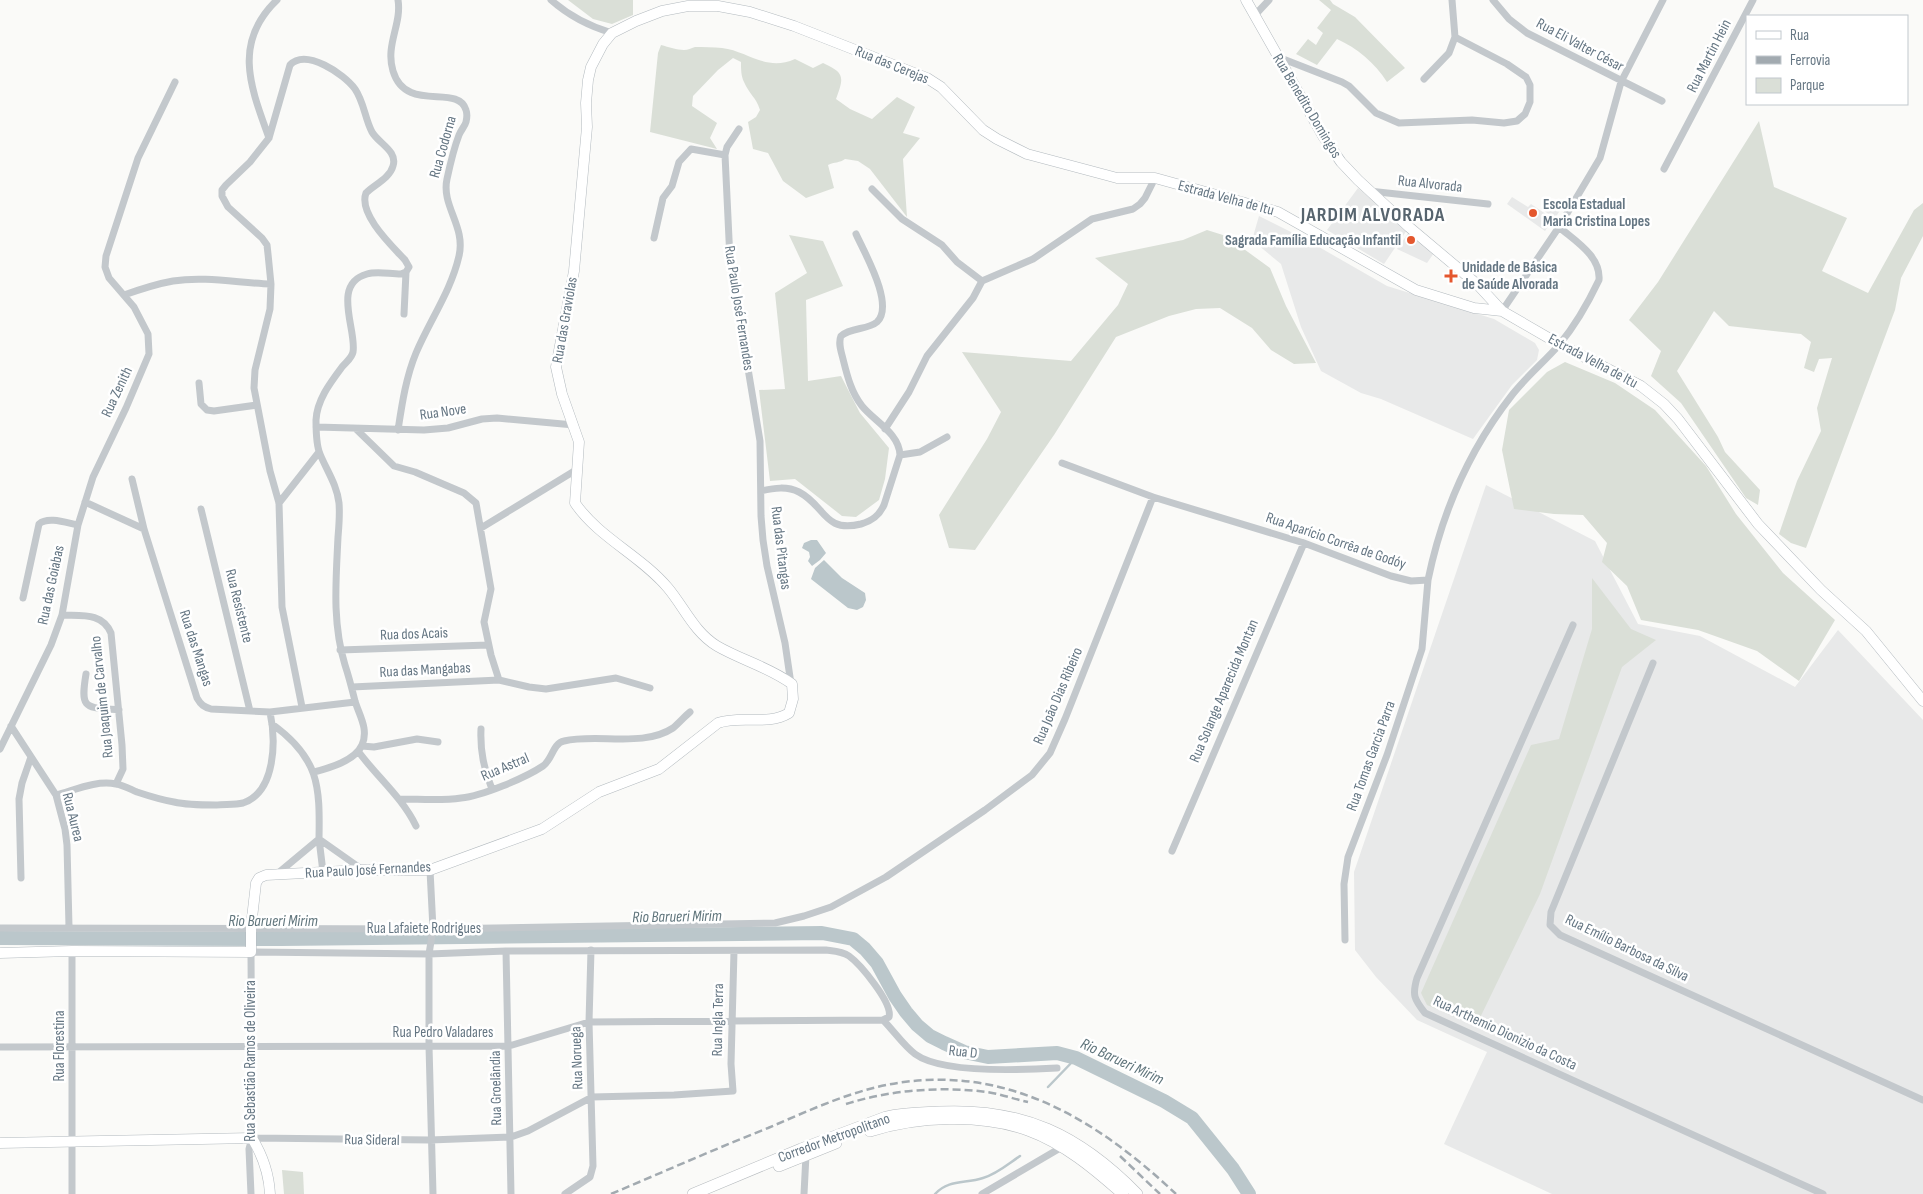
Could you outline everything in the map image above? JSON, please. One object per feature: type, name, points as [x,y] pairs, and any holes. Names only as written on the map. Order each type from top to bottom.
[{"type":"main road","name":"Rua Benedito Domingos","points":[[1246,0],[1327,143],[1341,162],[1369,191],[1478,285],[1502,311]]},
{"type":"main road","name":"Rua das Cerejas","points":[[612,33],[662,11],[688,6],[718,6],[750,12],[794,26],[927,78],[940,87],[984,130],[996,139],[1027,154],[1112,177],[1155,178]]},
{"type":"main road","name":"Rua das Graviolas","points":[[612,33],[603,44],[591,67],[588,80],[586,103],[587,127],[574,271],[556,367],[562,394],[579,442],[575,503],[581,512],[603,534],[625,549],[667,588],[703,636],[717,646],[777,674],[792,684]]},
{"type":"main road","name":"Estrada Velha de Itu","points":[[1155,178],[1278,212],[1416,290],[1474,308],[1502,311],[1559,344],[1641,386],[1664,404],[1694,439],[1758,524],[1821,590],[1866,631],[1923,701]]},
{"type":"main road","name":"Rua Paulo José Fernandes","points":[[251,930],[256,883],[259,878],[277,874],[363,870],[430,870],[542,829],[600,792],[659,769],[718,723],[726,720],[757,720],[784,716],[789,713],[792,707],[792,684]]},
{"type":"main road","name":"Rua Sebastião Ramos de Oliveira","points":[[251,930],[251,950]]},
{"type":"main road","points":[[0,953],[251,950]]},
{"type":"main road","name":"Corredor Metropolitano","points":[[693,1194],[886,1117],[918,1113],[985,1112],[1029,1121],[1069,1138],[1117,1173],[1138,1194]]},
{"type":"main road","points":[[710,1194],[858,1134],[885,1126],[927,1119],[999,1123],[1028,1130],[1062,1147],[1093,1168],[1123,1194]]},
{"type":"main road","points":[[252,1138],[262,1153],[269,1180],[270,1194]]},
{"type":"main road","name":"Rua Sideral","points":[[0,1143],[252,1138]]},
{"type":"main road","points":[[1062,1147],[1070,1146],[1117,1173]]},
{"type":"street","points":[[269,138],[249,78],[249,57],[251,41],[259,22],[277,0]]},
{"type":"street","name":"Rua Codorna","points":[[398,0],[398,18],[392,38],[390,58],[396,78],[410,93],[457,100],[463,104],[467,116],[458,138],[446,188],[448,200],[459,230],[461,242],[459,256],[453,278],[416,352],[404,391],[398,430]]},
{"type":"street","points":[[550,0],[568,14],[590,26],[612,33]]},
{"type":"street","points":[[1255,15],[1269,0]]},
{"type":"street","points":[[1424,79],[1449,53],[1455,37],[1452,0]]},
{"type":"street","name":"Rua Eli Valter César","points":[[1493,0],[1509,19],[1527,33],[1662,101]]},
{"type":"street","points":[[1502,311],[1559,227],[1600,158],[1621,82],[1663,0]]},
{"type":"street","name":"Rua Martin Hein","points":[[1664,169],[1690,124],[1753,0]]},
{"type":"street","points":[[1278,56],[1342,82],[1376,113],[1399,123],[1472,120],[1511,123],[1517,121],[1524,114],[1530,102],[1530,85],[1526,77],[1508,64],[1455,37]]},
{"type":"street","points":[[302,707],[282,607],[279,503],[270,471],[254,388],[255,370],[268,322],[271,284],[267,245],[257,233],[228,207],[222,196],[222,190],[226,185],[250,162],[269,138],[290,65],[295,60],[301,58],[312,60],[328,66],[347,80],[355,88],[374,135],[386,146],[393,157],[391,172],[370,188],[364,198],[371,219],[407,263],[404,314]]},
{"type":"street","name":"Rua Zenith","points":[[85,502],[99,460],[126,408],[148,354],[148,334],[134,307],[109,278],[105,267],[106,256],[138,158],[175,82]]},
{"type":"street","points":[[654,238],[662,198],[672,186],[679,162],[690,149],[725,155],[740,129]]},
{"type":"street","name":"Rua Paulo José Fernandes","points":[[725,155],[730,260],[757,420],[761,454],[762,491]]},
{"type":"street","points":[[885,429],[909,392],[927,356],[973,298],[982,281],[1032,259],[1092,219],[1132,209],[1145,198],[1155,178]]},
{"type":"street","points":[[872,189],[902,219],[942,244],[957,262],[982,281]]},
{"type":"street","name":"Rua Alvorada","points":[[1369,191],[1488,204]]},
{"type":"street","points":[[1428,580],[1434,549],[1447,510],[1488,428],[1512,394],[1559,344],[1599,280],[1600,271],[1596,262],[1559,227]]},
{"type":"street","points":[[856,234],[880,290],[883,309],[876,324],[845,332],[841,336],[839,345],[852,390],[862,406],[898,443],[900,455],[920,452],[947,437]]},
{"type":"street","points":[[406,272],[400,274],[367,274],[359,277],[354,282],[348,293],[346,305],[353,338],[352,355],[322,397],[318,408],[316,427],[319,452],[336,488],[339,500],[336,618],[340,650],[362,716],[364,729],[360,748],[373,771],[400,799],[416,826]]},
{"type":"street","points":[[124,295],[150,285],[174,281],[195,280],[271,284]]},
{"type":"street","points":[[199,383],[201,404],[207,410],[214,411],[257,405]]},
{"type":"street","name":"Rua Nove","points":[[316,427],[398,430],[448,428],[482,419],[497,418],[574,425]]},
{"type":"street","name":"Rua das Mangabas","points":[[356,429],[394,466],[415,472],[471,497],[476,503],[491,589],[484,622],[488,645],[499,680]]},
{"type":"street","points":[[279,503],[319,452]]},
{"type":"street","name":"Rua das Pitangas","points":[[792,684],[782,626],[767,566],[761,516],[762,491],[775,487],[788,488],[800,493],[838,526],[870,521],[880,513],[900,455]]},
{"type":"street","name":"Rua Aparício Corrêa de Godóy","points":[[1062,463],[1153,497],[1304,543],[1391,576],[1411,581],[1428,580]]},
{"type":"street","points":[[481,528],[576,470]]},
{"type":"street","name":"Rua das Mangas","points":[[132,479],[144,529],[197,698],[205,708],[270,712],[356,702]]},
{"type":"street","name":"Rua João Dias Ribeiro","points":[[844,899],[886,877],[985,810],[1032,775],[1041,765],[1050,753],[1065,719],[1153,497]]},
{"type":"street","points":[[85,502],[144,529]]},
{"type":"street","name":"Rua das Goiabas","points":[[11,726],[51,645],[62,615],[78,525],[85,502]]},
{"type":"street","name":"Rua Resistente","points":[[201,509],[250,711]]},
{"type":"street","points":[[23,598],[39,524],[42,521],[48,520],[78,525]]},
{"type":"street","name":"Rua Solange Aparecida Montan","points":[[1172,851],[1304,543]]},
{"type":"street","name":"Rua Tomas Garcia Parra","points":[[1345,940],[1345,871],[1348,857],[1387,755],[1422,649],[1428,580]]},
{"type":"street","name":"Rua Joaquim de Carvalho","points":[[62,615],[96,617],[108,626],[111,633],[123,769],[116,784]]},
{"type":"street","name":"Rua Arthemio Dionizio da Costa","points":[[1573,625],[1416,978],[1414,990],[1416,1002],[1425,1013],[1823,1194]]},
{"type":"street","name":"Rua dos Acais","points":[[340,650],[488,645]]},
{"type":"street","name":"Rua Emílio Barbosa da Silva","points":[[1653,663],[1551,912],[1550,925],[1560,935],[1923,1100]]},
{"type":"street","points":[[86,674],[82,696],[86,704],[91,708],[119,710]]},
{"type":"street","name":"Rua das Mangabas","points":[[352,687],[499,680],[546,689],[616,678],[650,688]]},
{"type":"street","points":[[56,795],[97,784],[116,784],[176,803],[205,805],[241,803],[254,797],[262,790],[267,781],[270,765],[272,724],[270,712]]},
{"type":"street","name":"Rua Astral","points":[[400,799],[462,798],[492,789],[544,765],[550,760],[556,745],[560,742],[634,738],[652,735],[673,727],[690,712]]},
{"type":"street","points":[[272,724],[297,745],[314,772],[319,814],[319,839],[324,872]]},
{"type":"street","points":[[0,749],[11,726]]},
{"type":"street","name":"Rua Aurea","points":[[11,726],[56,795],[67,845],[69,927]]},
{"type":"street","points":[[481,729],[480,746],[483,764],[492,789]]},
{"type":"street","points":[[314,772],[346,760],[360,748],[418,739],[438,742]]},
{"type":"street","points":[[21,878],[19,799],[22,783],[31,757]]},
{"type":"street","points":[[319,839],[363,870]]},
{"type":"street","points":[[277,874],[319,839]]},
{"type":"street","points":[[430,870],[433,932],[429,951],[428,1046],[433,1194]]},
{"type":"street","name":"Rua Lafaiete Rodrigues","points":[[0,928],[69,927],[433,932],[775,923],[831,908],[844,899]]},
{"type":"street","name":"Rua Lafaiete Rodrigues","points":[[251,950],[826,950],[849,956],[869,978],[886,1002],[890,1014],[883,1020]]},
{"type":"street","name":"Rua Sebastião Ramos de Oliveira","points":[[251,950],[253,1046],[252,1138],[249,1149],[251,1194]]},
{"type":"street","name":"Rua Noruega","points":[[565,1194],[590,1177],[593,1166],[589,1022],[591,950]]},
{"type":"street","name":"Rua Florestina","points":[[72,951],[72,1194]]},
{"type":"street","name":"Rua Groelândia","points":[[506,951],[511,1194]]},
{"type":"street","name":"Rua Ingla Terra","points":[[733,1091],[731,1064],[734,951]]},
{"type":"street","name":"Rua Pedro Valadares","points":[[0,1047],[509,1046],[589,1022],[883,1020]]},
{"type":"street","name":"Rua D","points":[[883,1020],[915,1054],[933,1062],[971,1068],[1020,1070],[1057,1068]]},
{"type":"street","name":"Rua Sideral","points":[[252,1138],[430,1140],[511,1137],[523,1133],[592,1097],[674,1096],[733,1091]]},
{"type":"street","points":[[982,1194],[1062,1147]]},
{"type":"street","points":[[804,1194],[806,1155]]},
{"type":"shaded area","points":[[1358,188],[1407,230],[1384,264],[1327,230]]},
{"type":"shaded area","name":"Escola Estadual Maria Cristina Lopes","points":[[1512,197],[1528,207],[1531,204],[1553,219],[1545,231],[1507,204]]},
{"type":"shaded area","points":[[1546,200],[1561,209],[1555,218],[1541,209]]},
{"type":"shaded area","points":[[1259,216],[1305,239],[1387,286],[1494,319],[1535,343],[1539,350],[1537,360],[1512,385],[1473,439],[1381,399],[1361,393],[1321,371],[1301,327],[1281,264],[1252,240]]},
{"type":"shaded area","name":"Sagrada Família Educação Infantil","points":[[1409,232],[1434,253],[1427,263],[1397,249]]},
{"type":"shaded area","points":[[1486,485],[1595,541],[1638,624],[1700,636],[1795,687],[1838,630],[1923,720],[1923,1194],[1552,1194],[1444,1144],[1487,1052],[1417,1020],[1376,977],[1355,950],[1354,872]]},
{"type":"shaded area","points":[[817,540],[826,553],[812,566],[808,561],[810,557],[809,552],[802,548],[804,543]]},
{"type":"shaded area","points":[[824,560],[842,578],[865,593],[866,600],[863,607],[857,610],[848,608],[811,579],[815,568]]},
{"type":"green space","points":[[568,0],[633,0],[633,15],[612,24],[593,19]]},
{"type":"green space","points":[[1319,0],[1330,0],[1333,4],[1355,17],[1405,68],[1387,82],[1365,57],[1337,39],[1317,65],[1296,54],[1308,39],[1316,45],[1323,33],[1317,28],[1331,10]]},
{"type":"green space","points":[[661,45],[684,50],[695,47],[722,48],[757,60],[775,63],[795,59],[813,68],[823,63],[841,76],[836,99],[850,109],[872,119],[897,97],[915,107],[903,133],[920,138],[903,159],[907,217],[870,169],[858,161],[845,159],[828,165],[834,188],[806,198],[783,181],[768,153],[753,149],[748,122],[756,117],[760,110],[743,80],[741,62],[733,58],[718,70],[693,96],[692,106],[717,123],[710,138],[717,149],[650,132],[658,53]]},
{"type":"green space","points":[[1759,121],[1774,187],[1847,218],[1822,271],[1868,293],[1914,210],[1923,203],[1923,236],[1901,278],[1895,310],[1806,548],[1791,543],[1779,534],[1797,481],[1821,431],[1817,408],[1832,358],[1819,359],[1814,372],[1804,368],[1811,342],[1801,334],[1729,326],[1714,311],[1677,371],[1718,437],[1725,452],[1760,490],[1758,505],[1746,498],[1681,403],[1651,376],[1661,351],[1629,320],[1658,282]]},
{"type":"green space","points":[[1207,230],[1226,236],[1270,268],[1286,306],[1316,363],[1294,364],[1271,350],[1252,328],[1220,308],[1196,309],[1169,316],[1116,337],[1054,435],[975,550],[949,548],[939,515],[987,439],[1001,412],[962,352],[1071,361],[1118,305],[1128,284],[1095,258],[1183,240]]},
{"type":"green space","points":[[789,235],[823,241],[843,286],[806,300],[808,381],[841,376],[860,413],[889,448],[885,479],[879,500],[856,517],[842,516],[795,479],[770,481],[759,390],[785,389],[775,293],[807,273]]},
{"type":"green space","points":[[1565,362],[1615,383],[1655,410],[1706,466],[1736,514],[1783,573],[1835,620],[1799,681],[1757,651],[1698,630],[1641,620],[1627,586],[1602,562],[1607,543],[1583,515],[1554,514],[1514,509],[1502,450],[1509,410],[1547,372]]},
{"type":"green space","points":[[1592,578],[1631,629],[1656,640],[1622,667],[1540,894],[1476,1026],[1427,1005],[1421,993],[1531,745],[1559,739],[1592,629]]},
{"type":"green space","points":[[282,1170],[303,1172],[304,1194],[284,1194]]},
{"type":"waterway","name":"Rio Barueri Mirim","points":[[0,938],[281,939],[822,933],[853,939],[877,963],[906,1012],[930,1036],[964,1052],[988,1057],[1057,1053],[1076,1058],[1164,1101],[1192,1118],[1233,1169],[1249,1194]]},
{"type":"waterway","points":[[1048,1087],[1076,1058]]},
{"type":"waterway","points":[[935,1194],[946,1186],[976,1180],[993,1174],[1020,1156]]},
{"type":"railway","points":[[611,1194],[835,1100],[877,1087],[921,1080],[963,1081],[1002,1088],[1040,1100],[1076,1118],[1111,1140],[1176,1194]]},
{"type":"railway","points":[[846,1104],[880,1095],[934,1089],[987,1092],[1028,1102]]},
{"type":"railway","points":[[1120,1156],[1160,1194]]},
{"type":"place","name":"Escola Estadual Maria Cristina Lopes","points":[[1533,213]]},
{"type":"place","name":"Sagrada Família Educação Infantil","points":[[1411,240]]},
{"type":"place","name":"Unidade de Básica de Saúde Alvorada","points":[[1451,276]]},
{"type":"district","name":"JARDIM ALVORADA","points":[[1373,215]]}]
